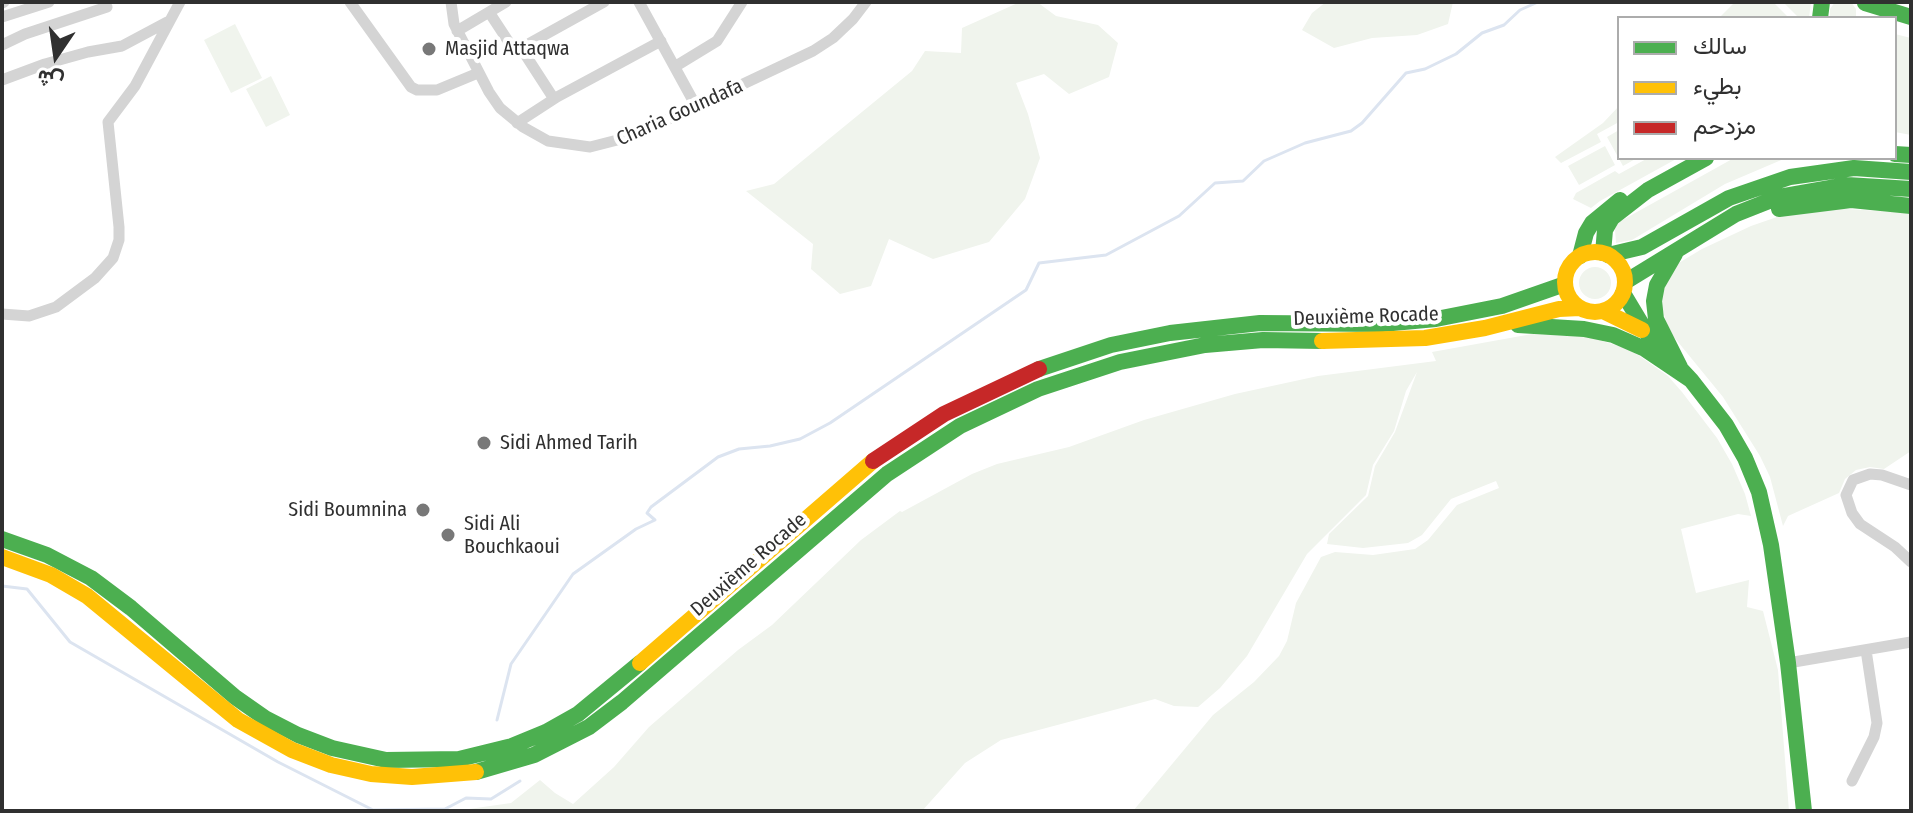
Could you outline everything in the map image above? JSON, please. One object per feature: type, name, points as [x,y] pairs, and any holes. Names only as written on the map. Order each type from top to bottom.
[{"type":"main road","points":[[1864,2],[1911,17]]},
{"type":"main road","points":[[1606,254],[1608,224],[1648,190],[1702,160]]},
{"type":"main road","points":[[1769,182],[1787,169],[1821,160]]},
{"type":"main road","points":[[1804,811],[1771,545],[1759,492],[1737,442],[1691,380],[1647,333],[1603,311],[1580,308],[1572,300],[1565,284],[1569,268],[1580,256],[1642,247],[1710,207],[1769,182],[1832,170],[1876,168],[1911,172]]},
{"type":"main road","points":[[1603,311],[1613,306],[1624,287],[1736,214],[1779,197],[1824,187],[1870,185],[1911,189]]},
{"type":"main road","points":[[1580,256],[1586,233],[1600,214],[1630,194],[1648,190]]},
{"type":"main road","points":[[1736,214],[1835,201],[1911,206]]},
{"type":"main road","points":[[1678,249],[1660,278],[1654,301],[1656,319],[1680,367]]},
{"type":"main road","points":[[1606,254],[1621,266],[1624,287],[1647,333]]},
{"type":"main road","name":"Deuxième Rocade","points":[[2,539],[47,555],[91,578],[235,697],[265,718],[298,735],[332,748],[386,760],[459,759],[512,746],[578,714],[869,464],[944,414],[1025,374],[1096,349],[1170,333],[1260,323],[1382,324],[1436,319],[1502,306],[1565,284]]},
{"type":"main road","name":"Deuxième Rocade","points":[[2,557],[51,575],[87,596],[238,720],[292,750],[331,765],[371,774],[412,777],[474,772],[534,755],[597,721],[875,482],[935,441],[1011,400],[1092,369],[1177,349],[1263,340],[1404,340],[1494,326],[1551,310],[1580,308]]},
{"type":"main road","points":[[1494,326],[1562,327],[1613,335],[1645,349],[1691,380]]},
{"type":"street","points":[[2,17],[49,2]]},
{"type":"street","points":[[2,314],[29,316],[56,307],[95,278],[113,258],[119,240],[119,227],[108,122],[135,86],[180,2]]},
{"type":"street","points":[[350,2],[411,87],[437,90],[478,73]]},
{"type":"street","name":"Charia Goundafa","points":[[451,2],[452,18],[478,73],[494,99],[517,123],[548,141],[590,147],[624,139],[813,51],[833,38],[866,2]]},
{"type":"street","points":[[457,31],[491,8],[506,2]]},
{"type":"street","points":[[521,48],[604,2]]},
{"type":"street","points":[[639,2],[696,106]]},
{"type":"street","points":[[676,66],[717,41],[742,2]]},
{"type":"street","points":[[2,45],[25,34],[107,7]]},
{"type":"street","points":[[491,8],[510,44],[521,48],[554,99]]},
{"type":"street","points":[[2,80],[45,64],[122,46],[168,22]]},
{"type":"street","points":[[517,123],[554,99],[661,41]]},
{"type":"street","points":[[1911,485],[1870,474],[1853,480],[1846,495],[1852,513],[1860,524],[1895,547],[1911,562]]},
{"type":"street","points":[[1788,663],[1911,642]]},
{"type":"street","points":[[1852,781],[1874,737],[1877,723],[1866,650]]},
{"type":"shaded area","points":[[1020,2],[1037,2],[1056,16],[1098,25],[1118,43],[1109,77],[1069,94],[1044,74],[1016,83],[1040,158],[1025,199],[989,242],[933,259],[889,239],[871,286],[840,294],[811,269],[813,244],[746,191],[774,184],[912,71],[925,51],[961,53],[962,28]]},
{"type":"shaded area","points":[[1326,2],[1453,2],[1448,24],[1417,35],[1372,38],[1334,48],[1302,30],[1312,13]]},
{"type":"shaded area","points":[[1735,2],[1773,2],[1787,16],[1721,16]]},
{"type":"shaded area","points":[[1783,2],[1811,2],[1809,16],[1797,16]]},
{"type":"shaded area","points":[[1835,2],[1851,2],[1856,16],[1830,16]]},
{"type":"shaded area","points":[[235,24],[262,78],[231,93],[204,40]]},
{"type":"shaded area","points":[[1897,34],[1911,38],[1911,135],[1897,132]]},
{"type":"shaded area","points":[[271,76],[290,115],[266,127],[246,89]]},
{"type":"shaded area","points":[[1617,108],[1617,123],[1597,134],[1601,142],[1561,163],[1555,157],[1603,123]]},
{"type":"shaded area","points":[[1617,131],[1617,155],[1607,137]]},
{"type":"shaded area","points":[[1605,146],[1615,165],[1579,185],[1568,166]]},
{"type":"shaded area","points":[[1620,160],[1634,160],[1623,166]]},
{"type":"shaded area","points":[[1644,160],[1674,160],[1591,208],[1573,199],[1576,193],[1615,171],[1619,174]]},
{"type":"shaded area","points":[[1730,160],[1781,160],[1725,184],[1632,240],[1616,243],[1615,229],[1619,222]]},
{"type":"shaded area","points":[[1831,208],[1911,213],[1911,451],[1884,469],[1870,467],[1856,470],[1845,479],[1839,493],[1788,516],[1783,526],[1770,477],[1760,456],[1723,397],[1669,331],[1660,301],[1672,267],[1702,249],[1777,217]]},
{"type":"shaded area","points":[[1595,267],[1606,272],[1611,283],[1606,294],[1595,299],[1584,294],[1579,283],[1584,272]]},
{"type":"shaded area","points":[[1532,334],[1590,337],[1631,350],[1668,376],[1717,438],[1732,464],[1751,516],[1738,514],[1681,529],[1696,593],[1749,580],[1747,607],[1763,611],[1778,670],[1789,811],[1133,811],[1213,715],[1254,682],[1279,656],[1287,641],[1296,603],[1321,557],[1335,552],[1373,555],[1415,549],[1428,540],[1457,505],[1499,488],[1496,481],[1451,499],[1422,535],[1408,543],[1363,548],[1327,544],[1329,534],[1368,496],[1375,466],[1395,432],[1417,372],[1406,391],[1394,431],[1373,465],[1366,495],[1307,554],[1247,656],[1220,688],[1198,707],[1174,706],[1155,699],[1001,740],[965,763],[922,811],[455,811],[511,803],[540,780],[573,804],[614,767],[649,727],[738,650],[772,625],[861,540],[900,511],[972,474],[1235,394],[1318,376],[1436,361],[1432,352]]},
{"type":"waterway","points":[[497,720],[511,664],[573,574],[636,529],[655,520],[647,513],[651,507],[718,457],[739,449],[800,439],[830,423],[1026,290],[1039,263],[1106,255],[1179,216],[1215,183],[1243,181],[1264,161],[1305,143],[1351,131],[1362,123],[1406,73],[1425,69],[1456,54],[1482,33],[1504,25],[1520,10],[1538,2]]},
{"type":"waterway","points":[[2,586],[27,589],[70,642],[278,762],[373,810],[445,809],[466,798],[491,799],[520,781]]},
{"type":"traffic: fast","points":[[1820,16],[1822,2]]},
{"type":"traffic: fast","points":[[1865,3],[1911,17]]},
{"type":"traffic: fast","points":[[1897,154],[1911,155]]},
{"type":"traffic: fast","points":[[1603,253],[1605,230],[1612,218],[1648,190],[1702,160]]},
{"type":"traffic: fast","points":[[1608,255],[1642,247],[1729,198],[1790,177],[1854,168],[1911,172]]},
{"type":"traffic: fast","points":[[1625,282],[1736,214],[1779,197],[1847,185],[1911,189]]},
{"type":"traffic: fast","points":[[1580,256],[1592,223],[1620,200]]},
{"type":"traffic: fast","points":[[1779,209],[1851,200],[1911,206]]},
{"type":"traffic: fast","points":[[1675,254],[1657,285],[1654,301],[1656,319],[1680,367]]},
{"type":"traffic: fast","points":[[1039,369],[1111,345],[1170,333],[1260,323],[1382,324],[1436,319],[1502,306],[1565,284]]},
{"type":"traffic: fast","points":[[1623,293],[1647,333],[1691,380],[1726,425],[1745,458],[1759,492],[1771,545],[1788,663],[1804,811]]},
{"type":"traffic: fast","points":[[1518,325],[1584,329],[1613,335],[1645,349],[1691,380]]},
{"type":"traffic: fast","points":[[476,772],[534,755],[589,727],[887,474],[960,426],[1038,389],[1120,362],[1205,345],[1263,340],[1322,341]]},
{"type":"traffic: fast","points":[[2,539],[47,555],[91,578],[235,697],[265,718],[332,748],[386,760],[459,759],[512,746],[578,714],[640,663]]},
{"type":"traffic: slow","points":[[1595,252],[1606,254],[1616,261],[1623,271],[1625,282],[1623,293],[1616,303],[1606,310],[1595,312],[1584,310],[1574,303],[1567,293],[1565,282],[1567,271],[1574,261],[1584,254],[1595,252]]},
{"type":"traffic: slow","points":[[1322,341],[1425,338],[1485,328],[1559,309],[1580,308]]},
{"type":"traffic: slow","points":[[1603,311],[1642,330]]},
{"type":"traffic: slow","points":[[640,663],[873,461]]},
{"type":"traffic: slow","points":[[2,557],[51,575],[87,596],[238,720],[292,750],[331,765],[371,774],[412,777],[476,772]]},
{"type":"traffic: jam","points":[[873,461],[944,414],[1039,369]]},
{"type":"place","name":"Masjid Attaqwa","points":[[429,49]]},
{"type":"place","name":"Sidi Ahmed Tarih","points":[[484,443]]},
{"type":"place","name":"Sidi Boumnina","points":[[423,510]]},
{"type":"place","name":"Sidi Ali Bouchkaoui","points":[[448,535]]}]
